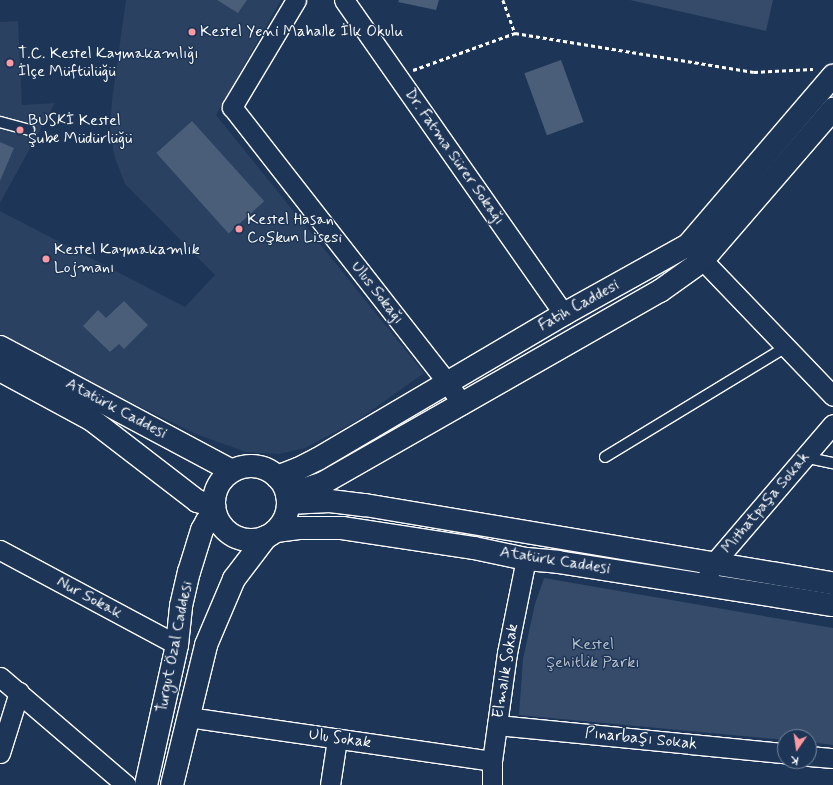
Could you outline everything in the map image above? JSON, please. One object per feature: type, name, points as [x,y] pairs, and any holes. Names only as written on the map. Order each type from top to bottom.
[{"type":"main road","name":"Fatih Caddesi","points":[[284,492],[298,469],[318,459],[564,314],[688,245],[825,72]]},
{"type":"main road","name":"Fatih Caddesi","points":[[284,492],[323,483],[660,291],[702,261],[833,109]]},
{"type":"main road","name":"Atatürk Caddesi","points":[[0,347],[232,471]]},
{"type":"main road","name":"Atatürk Caddesi","points":[[0,370],[92,420],[149,462],[197,501],[214,510]]},
{"type":"main road","points":[[255,466],[267,470],[284,492],[283,521],[271,534],[254,540],[241,539],[230,534],[221,525],[214,510],[216,490],[222,479],[232,471],[243,467],[255,466]]},
{"type":"main road","name":"Atatürk Caddesi","points":[[284,492],[330,501],[365,505],[833,583]]},
{"type":"main road","name":"Turgut Özal Caddesi","points":[[146,785],[177,646],[181,606],[189,572],[202,530],[214,510]]},
{"type":"main road","name":"Atatürk Caddesi","points":[[271,534],[299,528],[342,528],[474,548],[526,559],[558,562],[833,604]]},
{"type":"main road","name":"Turgut Özal Caddesi","points":[[172,785],[206,645],[220,608],[234,579],[271,534]]},
{"type":"street","name":"Ulus Sokağı","points":[[296,0],[232,107],[447,382],[462,404]]},
{"type":"street","name":"Dr. Fatma Sürer Sokağı","points":[[344,0],[564,314]]},
{"type":"street","points":[[688,245],[833,396]]},
{"type":"street","name":"Mithatpaşa Sokak","points":[[704,585],[713,564],[833,424]]},
{"type":"street","name":"Nur Sokak","points":[[0,550],[177,646]]},
{"type":"street","name":"Elmalık Sokak","points":[[492,785],[492,761],[507,653],[526,559]]},
{"type":"street","points":[[0,677],[126,785]]},
{"type":"street","points":[[0,753],[19,692]]},
{"type":"street","name":"Ulu Sokak","points":[[188,717],[492,761]]},
{"type":"street","name":"Pınarbaşı Sokak","points":[[497,725],[777,752]]},
{"type":"street","points":[[330,785],[337,739]]},
{"type":"street","points":[[817,757],[833,758]]},
{"type":"lane","points":[[0,122],[29,130]]},
{"type":"lane","points":[[605,457],[786,347]]},
{"type":"lane","points":[[804,457],[833,463]]},
{"type":"path","points":[[503,0],[514,33]]},
{"type":"path","points":[[397,76],[514,33],[754,72],[825,72]]},
{"type":"shaded area","name":"Kestel Hasan Coşkun Lisesi","points":[[126,0],[281,0],[216,115],[424,373],[358,420],[305,448],[279,454],[246,452],[196,434],[108,391],[0,334],[0,211],[185,307],[215,275],[125,184],[115,158],[110,131],[112,100]]},
{"type":"shaded area","name":"BUSKİ Kestel Şube Müdürlüğü","points":[[18,21],[22,105],[55,103],[0,203],[0,22]]},
{"type":"green space","points":[[630,0],[773,0],[766,31]]},
{"type":"green space","name":"Kestel Şehitlik Parkı","points":[[544,578],[833,628],[833,745],[817,743],[817,729],[777,729],[777,739],[519,715],[523,659],[535,604]]},
{"type":"building","points":[[217,0],[247,0],[238,13]]},
{"type":"building","points":[[399,0],[439,0],[436,10],[398,2]]},
{"type":"building","points":[[561,60],[584,122],[547,135],[524,73]]},
{"type":"building","points":[[192,121],[264,201],[229,233],[156,153]]},
{"type":"building","name":"BUSKİ Kestel Şube Müdürlüğü","points":[[0,142],[14,148],[0,181]]},
{"type":"building","name":"Kestel Kaymakamlık Lojmanı","points":[[124,301],[148,325],[124,349],[119,344],[110,352],[83,326],[98,310],[106,318]]},
{"type":"place","name":"Kestel Yeni Mahalle İlk Okulu","points":[[192,32]]},
{"type":"place","name":"T.C. Kestel Kaymakamlığı İlçe Müftülüğü","points":[[10,63]]},
{"type":"place","name":"BUSKİ Kestel Şube Müdürlüğü","points":[[20,130]]},
{"type":"place","name":"Kestel Hasan Coşkun Lisesi","points":[[239,229]]},
{"type":"place","name":"Kestel Kaymakamlık Lojmanı","points":[[46,259]]}]
